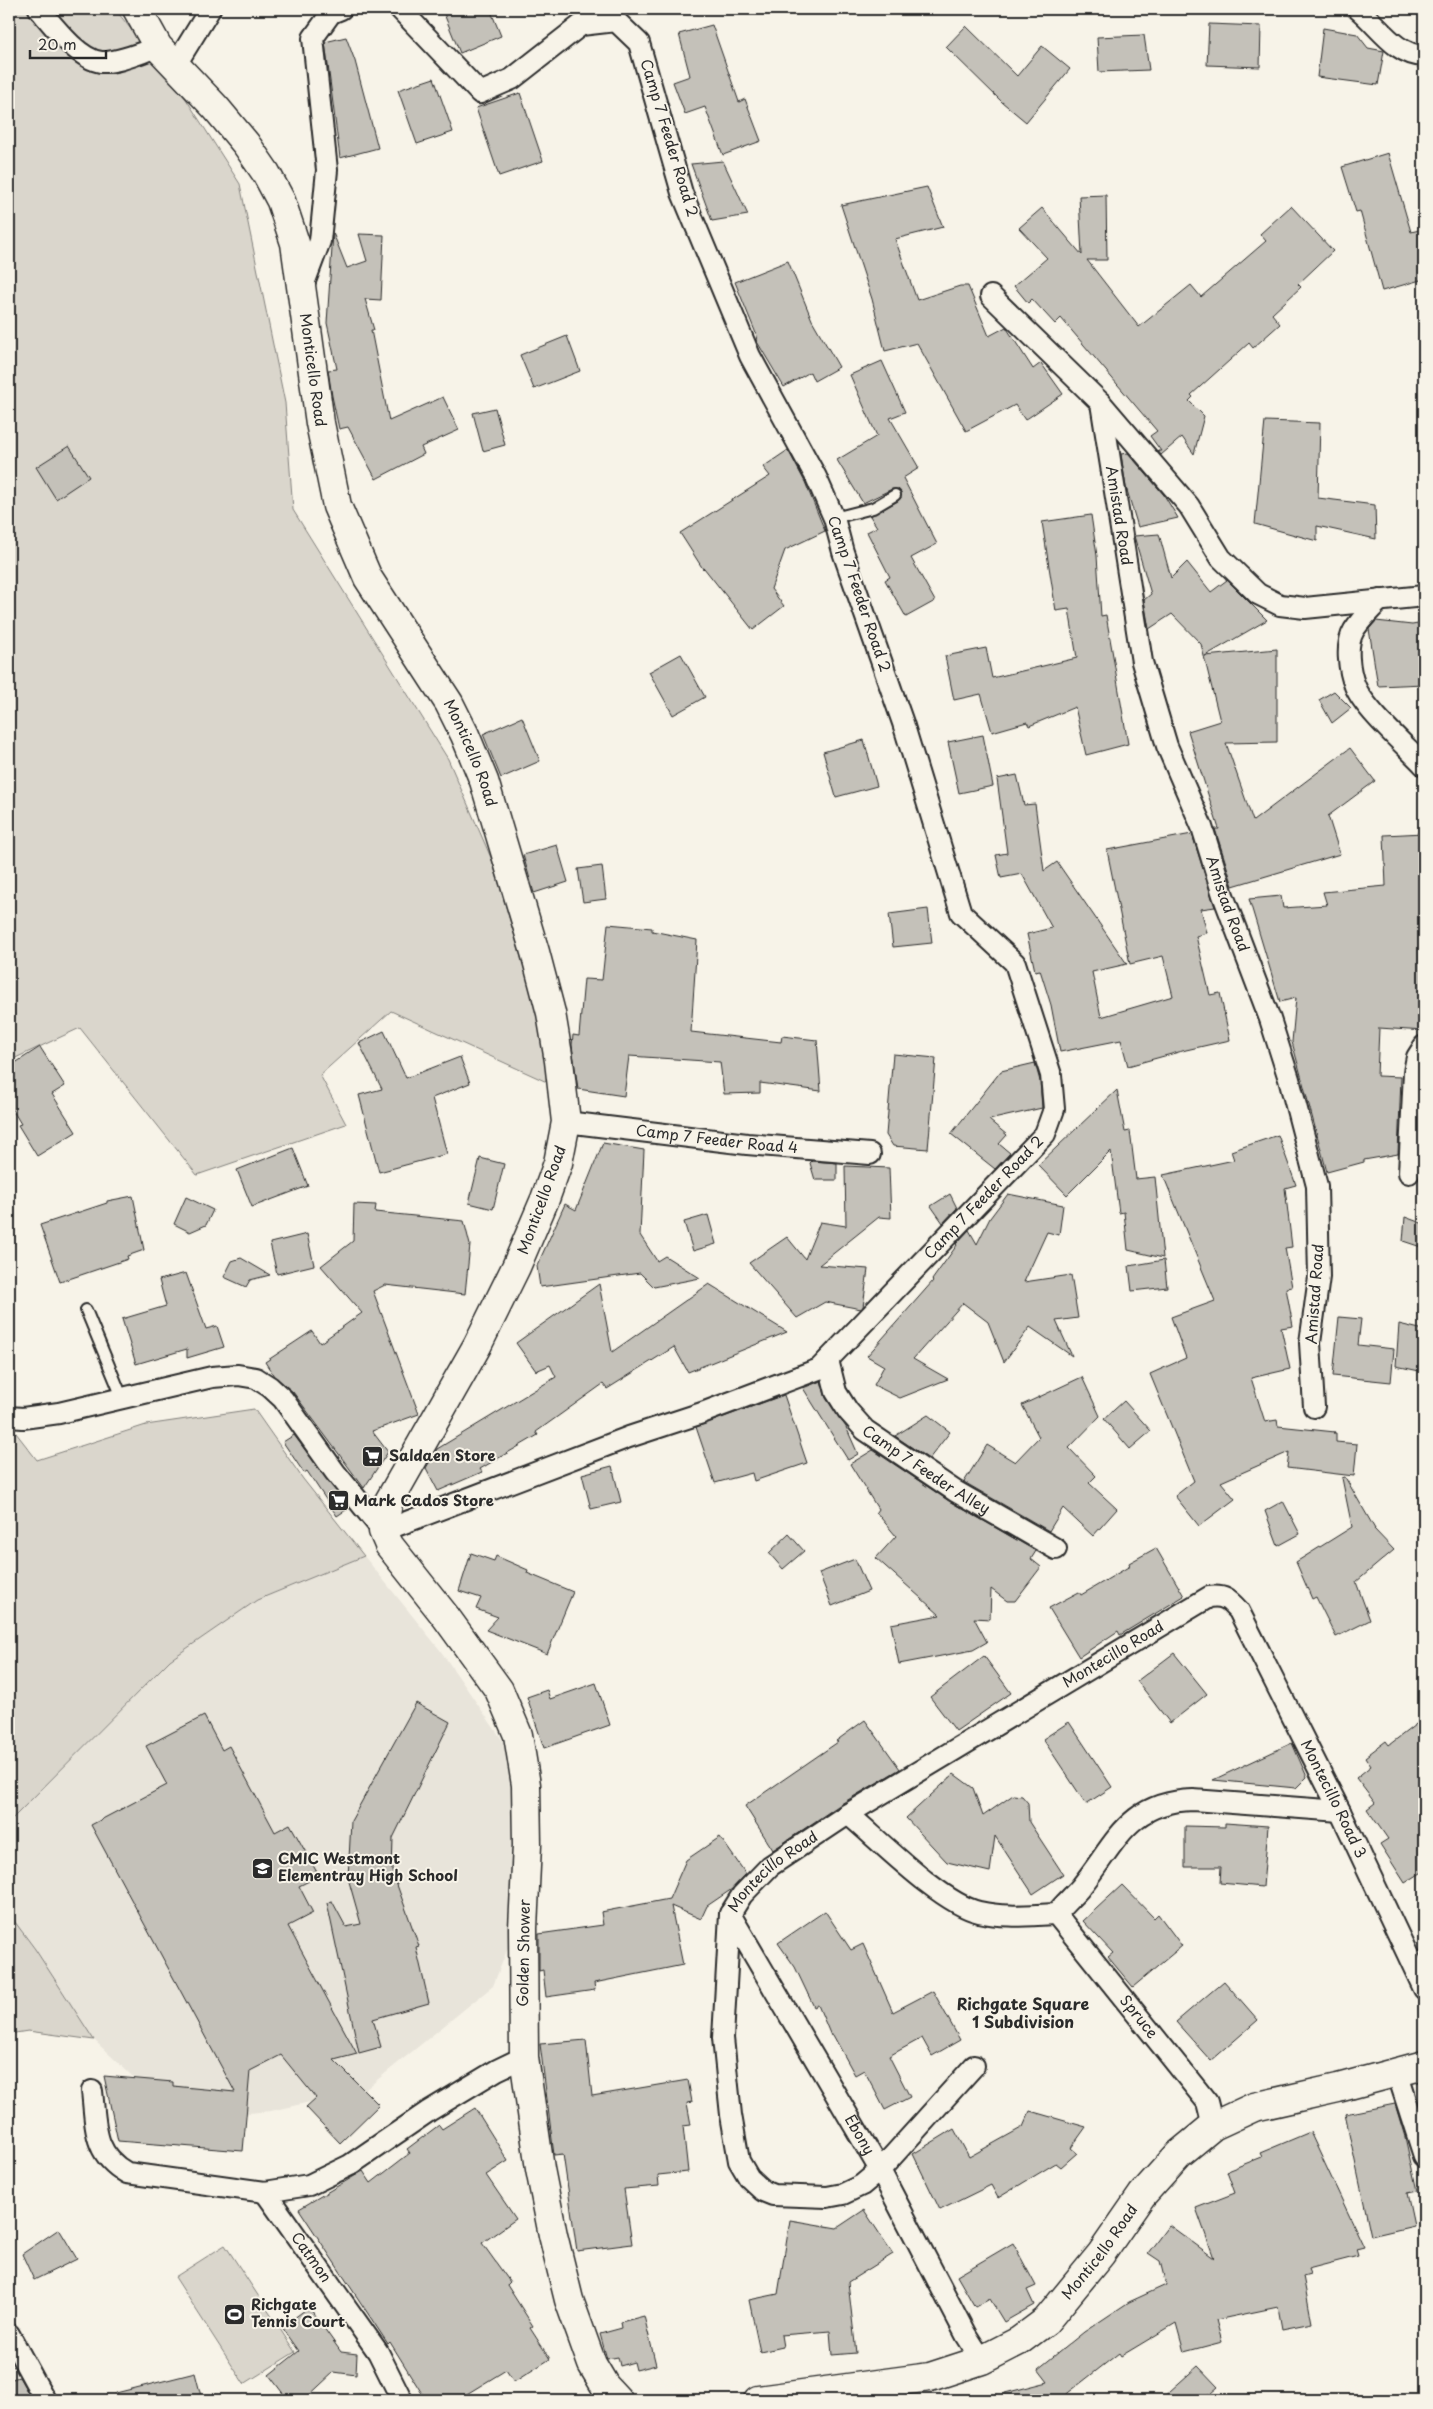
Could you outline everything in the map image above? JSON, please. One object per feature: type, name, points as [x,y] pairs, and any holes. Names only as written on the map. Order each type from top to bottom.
[{"type":"main road","name":"Monticello Road","points":[[137,9],[166,56],[216,108],[266,173],[281,201],[295,243],[320,423],[337,506],[368,578],[449,703],[465,735],[484,781],[551,1012],[566,1122],[558,1163],[516,1267],[477,1346],[388,1503],[383,1531]]},
{"type":"main road","name":"Golden Shower","points":[[383,1531],[394,1554],[446,1617],[499,1690],[518,1735],[526,1785],[527,1845],[523,1928],[524,2057],[542,2178],[553,2235],[569,2300],[592,2364],[605,2386],[618,2400]]},
{"type":"main road","name":"Monticello Road","points":[[758,2400],[930,2377],[982,2360],[1019,2341],[1046,2322],[1101,2254],[1142,2195],[1179,2154],[1213,2126],[1254,2107],[1338,2088],[1424,2065]]},
{"type":"street","points":[[39,9],[62,37],[88,58],[100,62],[166,56],[210,9]]},
{"type":"street","points":[[302,290],[320,241],[327,170],[313,38],[332,13],[341,9]]},
{"type":"street","name":"Camp 7 Feeder Road 2","points":[[383,1531],[629,1437],[813,1372],[828,1360],[1045,1134],[1054,1109],[1051,1075],[1015,963],[961,913],[903,722],[843,552],[834,518],[816,477],[750,356],[682,193],[639,44],[616,21],[581,25],[512,79],[480,93],[400,9]]},
{"type":"street","points":[[1358,9],[1393,43],[1413,56],[1424,56]]},
{"type":"street","points":[[991,296],[1101,404],[1189,506],[1221,558],[1258,594],[1280,605],[1305,608],[1424,596]]},
{"type":"street","name":"Amistad Road","points":[[1101,404],[1142,662],[1167,746],[1202,827],[1223,895],[1270,1019],[1289,1079],[1317,1186],[1319,1278],[1310,1343],[1314,1407]]},
{"type":"street","points":[[1380,600],[1353,631],[1349,660],[1355,687],[1371,709],[1424,765]]},
{"type":"street","points":[[1409,1173],[1414,1072],[1417,1057],[1424,1046]]},
{"type":"street","name":"Camp 7 Feeder Road 4","points":[[566,1122],[747,1144],[870,1154]]},
{"type":"street","name":"Camp 7 Feeder Alley","points":[[828,1360],[836,1392],[848,1411],[865,1430],[955,1491],[1056,1549]]},
{"type":"street","points":[[9,1417],[23,1418],[59,1413],[212,1376],[238,1375],[256,1378],[270,1387],[282,1400],[335,1472],[383,1531]]},
{"type":"street","name":"Montecillo Road","points":[[974,2066],[880,2170],[862,2185],[843,2194],[827,2197],[773,2195],[756,2186],[744,2171],[736,2145],[723,2038],[730,1914],[742,1895],[770,1866],[848,1814],[1197,1602],[1209,1597],[1219,1596],[1227,1598],[1239,1611]]},
{"type":"street","name":"Montecillo Road 3","points":[[1239,1611],[1340,1811],[1424,1990]]},
{"type":"street","points":[[848,1814],[940,1892],[958,1904],[977,1912],[1000,1916],[1056,1914],[1080,1888],[1114,1840],[1137,1817],[1151,1808],[1171,1800],[1340,1811]]},
{"type":"street","name":"Ebony","points":[[730,1914],[880,2170],[966,2334],[982,2360]]},
{"type":"street","name":"Spruce","points":[[1056,1914],[1207,2102],[1213,2126]]},
{"type":"street","points":[[92,2091],[98,2140],[105,2156],[116,2167],[128,2173],[265,2192],[309,2185],[330,2176],[350,2165],[429,2111],[497,2070],[524,2057]]},
{"type":"street","points":[[1397,2072],[1424,2156]]},
{"type":"street","name":"Catmon","points":[[265,2192],[378,2352],[402,2400]]},
{"type":"street","points":[[9,2334],[16,2359],[45,2400]]},
{"type":"lane","points":[[834,518],[873,508],[895,495]]},
{"type":"lane","points":[[86,1310],[122,1397]]},
{"type":"shaded area","points":[[9,9],[115,9],[186,99],[240,184],[285,403],[293,510],[448,759],[492,860],[560,1088],[391,1011],[320,1075],[346,1124],[197,1175],[80,1028],[9,1061]]},
{"type":"shaded area","points":[[254,1409],[303,1479],[364,1556],[257,1600],[170,1660],[9,1822],[9,1424],[37,1460],[146,1425]]},
{"type":"shaded area","name":"CMIC Westmont Elementray High School","points":[[364,1556],[440,1650],[512,1754],[516,1927],[493,1986],[366,2089],[271,2111],[227,2115],[165,2107],[94,2040],[35,1949],[9,1914],[9,1822],[170,1660],[257,1600]]},
{"type":"shaded area","points":[[9,1914],[35,1949],[94,2040],[28,2031],[9,2034]]},
{"type":"shaded area","name":"Richgate Tennis Court","points":[[225,2245],[295,2352],[244,2384],[175,2277]]},
{"type":"building","points":[[442,9],[490,9],[501,36],[460,53]]},
{"type":"building","points":[[1209,24],[1261,26],[1260,67],[1207,65]]},
{"type":"building","points":[[712,25],[739,102],[745,99],[761,141],[723,155],[705,107],[685,114],[673,82],[690,76],[679,34]]},
{"type":"building","points":[[966,26],[1017,76],[1042,46],[1070,69],[1026,122],[1002,102],[946,47]]},
{"type":"building","points":[[1323,28],[1357,34],[1368,48],[1384,51],[1378,85],[1317,77]]},
{"type":"building","points":[[1144,35],[1149,70],[1099,72],[1097,37]]},
{"type":"building","points":[[346,37],[355,61],[378,148],[340,158],[325,42]]},
{"type":"building","points":[[434,78],[453,132],[417,144],[398,90]]},
{"type":"building","points":[[520,93],[543,161],[499,176],[476,108]]},
{"type":"building","points":[[1388,153],[1411,232],[1424,229],[1424,279],[1382,291],[1360,211],[1356,212],[1342,167]]},
{"type":"building","points":[[723,161],[748,215],[712,221],[691,164]]},
{"type":"building","points":[[927,187],[943,227],[895,239],[917,300],[960,286],[968,286],[989,336],[1006,327],[1033,369],[1041,363],[1063,394],[1025,420],[1015,405],[966,431],[917,343],[885,351],[872,299],[841,205]]},
{"type":"building","points":[[1106,195],[1107,260],[1087,260],[1139,327],[1191,285],[1201,297],[1266,241],[1260,234],[1291,206],[1333,251],[1298,284],[1301,287],[1272,314],[1280,324],[1253,348],[1249,343],[1191,395],[1193,397],[1189,401],[1204,416],[1194,454],[1182,437],[1161,455],[1158,451],[1161,451],[1150,436],[1157,431],[1061,318],[1055,324],[1032,299],[1028,303],[1014,286],[1047,258],[1019,228],[1042,208],[1082,255],[1079,196]]},
{"type":"building","points":[[333,233],[347,268],[367,261],[359,234],[384,235],[381,300],[365,299],[374,330],[371,330],[389,421],[443,397],[459,430],[421,447],[424,454],[376,479],[348,427],[339,429],[332,396],[328,370],[337,369],[327,323]]},
{"type":"building","points":[[788,261],[812,320],[839,367],[814,381],[810,372],[784,387],[756,340],[757,336],[735,282]]},
{"type":"building","points":[[567,336],[580,371],[534,389],[520,355]]},
{"type":"building","points":[[882,361],[905,412],[890,418],[919,468],[903,478],[937,544],[911,558],[935,601],[906,617],[885,580],[890,577],[867,532],[877,527],[870,516],[898,501],[901,498],[901,492],[898,489],[892,489],[863,503],[837,460],[877,436],[850,375]]},
{"type":"building","points":[[495,408],[505,445],[483,451],[473,413]]},
{"type":"building","points":[[1265,421],[1320,423],[1318,498],[1375,505],[1376,539],[1317,526],[1317,541],[1255,524]]},
{"type":"building","points":[[69,446],[89,477],[56,499],[36,467]]},
{"type":"building","points":[[788,450],[805,482],[825,531],[785,550],[771,589],[784,606],[753,630],[703,569],[680,533],[770,476],[763,467]]},
{"type":"building","points":[[1128,453],[1164,495],[1178,518],[1138,527],[1126,487],[1121,454]]},
{"type":"building","points":[[1091,515],[1097,556],[1101,616],[1106,615],[1128,744],[1086,755],[1075,707],[1029,726],[1027,722],[992,732],[981,694],[954,700],[945,656],[986,648],[992,678],[1077,658],[1069,609],[1056,611],[1042,522]]},
{"type":"building","points":[[1159,534],[1171,578],[1187,562],[1211,592],[1227,580],[1267,620],[1205,656],[1277,649],[1277,742],[1226,743],[1253,821],[1350,748],[1375,781],[1328,816],[1340,854],[1233,886],[1215,829],[1219,829],[1188,731],[1220,721],[1201,644],[1172,614],[1149,629],[1144,600],[1151,594],[1134,536]]},
{"type":"building","points":[[1376,621],[1412,625],[1424,623],[1424,684],[1378,686],[1369,629]]},
{"type":"building","points":[[681,654],[705,697],[673,715],[649,672]]},
{"type":"building","points":[[1334,691],[1351,708],[1332,723],[1319,700]]},
{"type":"building","points":[[522,717],[540,761],[501,778],[483,734]]},
{"type":"building","points":[[983,735],[993,786],[959,793],[948,742]]},
{"type":"building","points":[[864,740],[877,786],[836,797],[823,752]]},
{"type":"building","points":[[1017,775],[1024,805],[1035,804],[1044,871],[1057,862],[1127,964],[1092,972],[1101,1017],[1173,996],[1163,956],[1130,964],[1107,850],[1192,834],[1215,907],[1201,909],[1207,933],[1196,936],[1210,995],[1220,993],[1230,1040],[1128,1066],[1121,1040],[1060,1052],[1051,1005],[1040,970],[1035,971],[1027,934],[1052,928],[1022,874],[1001,878],[996,855],[1007,853],[997,779]]},
{"type":"building","points":[[1424,833],[1424,1031],[1379,1028],[1377,1076],[1401,1077],[1398,1154],[1364,1160],[1364,1162],[1327,1172],[1292,1042],[1296,998],[1280,1002],[1249,899],[1281,896],[1283,908],[1327,905],[1323,892],[1386,886],[1384,835]]},
{"type":"building","points":[[557,845],[568,882],[534,893],[523,855]]},
{"type":"building","points":[[602,866],[606,899],[583,902],[578,869]]},
{"type":"building","points":[[928,909],[932,943],[893,947],[889,914]]},
{"type":"building","points":[[608,924],[652,928],[652,931],[697,940],[691,1032],[781,1042],[782,1036],[817,1040],[821,1091],[760,1083],[760,1093],[724,1094],[720,1062],[629,1056],[624,1096],[578,1089],[572,1045],[573,1035],[579,1036],[584,979],[602,980]]},
{"type":"building","points":[[384,1031],[406,1078],[460,1057],[470,1083],[432,1098],[447,1154],[379,1172],[359,1095],[382,1089],[359,1043]]},
{"type":"building","points":[[40,1047],[65,1086],[52,1094],[76,1132],[37,1156],[18,1125],[21,1124],[9,1104],[9,1067]]},
{"type":"building","points":[[893,1054],[936,1058],[928,1149],[893,1146],[886,1135]]},
{"type":"building","points":[[1035,1063],[1040,1081],[1042,1108],[989,1120],[1007,1135],[999,1144],[1010,1153],[995,1169],[951,1134],[1001,1071]]},
{"type":"building","points":[[1117,1090],[1125,1132],[1130,1131],[1136,1179],[1155,1177],[1163,1258],[1128,1250],[1124,1212],[1119,1213],[1111,1151],[1067,1195],[1038,1165]]},
{"type":"building","points":[[1278,1135],[1296,1185],[1285,1188],[1292,1247],[1285,1248],[1292,1287],[1286,1288],[1293,1326],[1281,1328],[1290,1369],[1251,1378],[1265,1422],[1277,1420],[1278,1426],[1335,1432],[1333,1433],[1336,1433],[1336,1442],[1357,1444],[1354,1476],[1287,1468],[1289,1452],[1221,1482],[1235,1499],[1199,1526],[1175,1496],[1194,1481],[1150,1374],[1186,1358],[1171,1317],[1215,1301],[1163,1175],[1234,1160],[1231,1151]]},
{"type":"building","points":[[603,1143],[644,1150],[640,1235],[657,1261],[665,1256],[700,1278],[654,1287],[640,1273],[540,1287],[537,1266],[565,1204],[576,1210]]},
{"type":"building","points":[[293,1148],[308,1186],[252,1207],[237,1170]]},
{"type":"building","points":[[480,1158],[504,1164],[493,1209],[469,1203]]},
{"type":"building","points":[[812,1161],[837,1163],[837,1180],[815,1180],[810,1163]]},
{"type":"building","points":[[845,1166],[889,1168],[891,1218],[879,1217],[819,1265],[868,1269],[863,1307],[861,1309],[825,1302],[797,1318],[749,1263],[787,1237],[805,1259],[820,1222],[846,1226]]},
{"type":"building","points":[[950,1194],[957,1208],[943,1223],[931,1206]]},
{"type":"building","points":[[1008,1194],[1063,1205],[1059,1235],[1047,1232],[1024,1282],[1071,1275],[1078,1318],[1056,1321],[1072,1356],[1030,1327],[1004,1362],[988,1322],[963,1303],[913,1359],[948,1379],[900,1398],[874,1385],[884,1366],[867,1356],[933,1281],[956,1244],[969,1230],[977,1244],[990,1218]]},
{"type":"building","points":[[133,1196],[144,1250],[127,1256],[128,1259],[60,1282],[40,1225],[107,1203],[107,1201]]},
{"type":"building","points":[[186,1197],[213,1210],[206,1225],[190,1232],[174,1224]]},
{"type":"building","points":[[354,1204],[376,1205],[375,1212],[464,1221],[470,1245],[465,1294],[385,1285],[373,1291],[419,1414],[372,1431],[388,1452],[364,1488],[293,1392],[274,1376],[265,1362],[312,1331],[320,1343],[362,1313],[321,1266],[353,1241]]},
{"type":"building","points":[[708,1215],[716,1244],[693,1251],[684,1222]]},
{"type":"building","points":[[1405,1217],[1424,1224],[1424,1248],[1403,1241]]},
{"type":"building","points":[[307,1234],[314,1265],[277,1274],[270,1243]]},
{"type":"building","points":[[241,1258],[270,1275],[250,1280],[246,1287],[224,1277],[232,1261]]},
{"type":"building","points":[[1164,1260],[1167,1287],[1132,1291],[1129,1266]]},
{"type":"building","points":[[186,1273],[206,1329],[217,1326],[224,1347],[187,1358],[187,1349],[136,1364],[122,1319],[166,1306],[159,1280]]},
{"type":"building","points":[[599,1284],[612,1352],[709,1284],[787,1332],[688,1372],[674,1347],[607,1389],[603,1384],[536,1432],[538,1435],[480,1469],[482,1472],[438,1491],[426,1468],[437,1449],[556,1377],[550,1365],[536,1371],[516,1343]]},
{"type":"building","points":[[1339,1317],[1361,1319],[1358,1345],[1394,1349],[1391,1382],[1333,1376]]},
{"type":"building","points":[[1399,1324],[1424,1330],[1424,1372],[1396,1366]]},
{"type":"building","points":[[1082,1377],[1100,1416],[1069,1448],[1096,1476],[1089,1483],[1117,1509],[1093,1536],[1063,1508],[1049,1531],[964,1482],[987,1445],[1015,1462],[1039,1437],[1022,1405]]},
{"type":"building","points":[[821,1381],[826,1398],[846,1427],[858,1454],[848,1460],[803,1388]]},
{"type":"building","points":[[784,1395],[807,1463],[754,1481],[752,1473],[715,1483],[696,1427]]},
{"type":"building","points":[[1124,1401],[1151,1431],[1130,1449],[1104,1419]]},
{"type":"building","points":[[928,1415],[950,1432],[929,1459],[895,1436]]},
{"type":"building","points":[[294,1435],[349,1508],[337,1516],[307,1471],[304,1473],[283,1442]]},
{"type":"building","points":[[873,1450],[949,1501],[1036,1551],[1031,1559],[1041,1567],[1015,1601],[1007,1601],[991,1589],[990,1619],[974,1618],[987,1642],[973,1650],[899,1664],[891,1624],[940,1615],[876,1558],[896,1536],[876,1512],[878,1509],[850,1464]]},
{"type":"building","points":[[612,1466],[621,1502],[591,1509],[582,1474]]},
{"type":"building","points":[[1345,1477],[1374,1529],[1394,1550],[1356,1582],[1370,1620],[1336,1637],[1316,1597],[1312,1599],[1296,1562],[1352,1527],[1342,1478]]},
{"type":"building","points":[[1283,1501],[1300,1534],[1278,1546],[1265,1511]]},
{"type":"building","points":[[789,1534],[804,1551],[783,1569],[769,1553]]},
{"type":"building","points":[[1156,1548],[1184,1596],[1120,1635],[1118,1631],[1079,1657],[1049,1608],[1079,1592],[1081,1595],[1130,1566],[1129,1563]]},
{"type":"building","points":[[471,1553],[494,1561],[496,1556],[528,1570],[527,1573],[573,1592],[547,1654],[486,1630],[498,1617],[476,1609],[481,1598],[459,1591]]},
{"type":"building","points":[[855,1559],[869,1591],[832,1606],[819,1573]]},
{"type":"building","points":[[1174,1653],[1207,1694],[1170,1723],[1137,1681]]},
{"type":"building","points":[[984,1656],[1011,1693],[956,1731],[930,1697]]},
{"type":"building","points":[[596,1683],[610,1725],[544,1748],[527,1697],[547,1690],[550,1699]]},
{"type":"building","points":[[416,1703],[450,1722],[393,1838],[392,1871],[419,1946],[416,1947],[429,2003],[373,2019],[381,2047],[359,2053],[327,1903],[332,1901],[346,1927],[361,1924],[348,1878],[351,1821]]},
{"type":"building","points":[[204,1716],[222,1750],[229,1746],[275,1832],[290,1824],[319,1876],[299,1886],[313,1913],[288,1926],[357,2054],[334,2060],[379,2105],[340,2143],[306,2107],[316,2098],[281,2055],[250,2071],[243,2151],[118,2141],[104,2076],[173,2082],[173,2086],[235,2092],[91,1825],[167,1785],[146,1746]]},
{"type":"building","points":[[1424,1718],[1424,1871],[1405,1883],[1380,1844],[1388,1839],[1367,1809],[1375,1803],[1356,1778],[1371,1766],[1365,1757],[1386,1741],[1389,1745]]},
{"type":"building","points":[[865,1720],[900,1769],[841,1804],[773,1850],[745,1806],[838,1742],[836,1741]]},
{"type":"building","points":[[1069,1722],[1112,1787],[1086,1804],[1043,1739]]},
{"type":"building","points":[[1292,1743],[1307,1777],[1296,1788],[1213,1780]]},
{"type":"building","points":[[954,1774],[973,1788],[983,1816],[1013,1795],[1022,1796],[1028,1803],[1029,1822],[1063,1874],[1033,1894],[995,1836],[990,1872],[947,1862],[906,1818]]},
{"type":"building","points":[[1225,1823],[1268,1826],[1263,1887],[1220,1883],[1221,1867],[1185,1867],[1185,1826],[1225,1827]]},
{"type":"building","points":[[720,1837],[746,1874],[732,1889],[707,1906],[701,1919],[671,1906],[683,1965],[594,1983],[595,1990],[546,1997],[543,1970],[539,1971],[539,1934],[603,1925],[601,1912],[669,1899],[686,1860]]},
{"type":"building","points":[[1122,1885],[1154,1918],[1158,1914],[1182,1946],[1133,1987],[1108,1957],[1113,1953],[1083,1921]]},
{"type":"building","points":[[825,1911],[851,1950],[863,1944],[893,2012],[933,1991],[960,2040],[932,2056],[922,2038],[889,2056],[910,2097],[885,2110],[864,2070],[855,2075],[833,2035],[831,2036],[818,2005],[814,2007],[795,1967],[778,1943]]},
{"type":"building","points":[[1224,1981],[1258,2020],[1211,2061],[1176,2022]]},
{"type":"building","points":[[586,2040],[592,2096],[688,2080],[692,2102],[687,2103],[691,2125],[683,2126],[688,2172],[658,2175],[659,2186],[624,2189],[632,2244],[577,2251],[563,2154],[554,2155],[540,2044]]},
{"type":"building","points":[[1395,2104],[1405,2137],[1417,2191],[1407,2193],[1414,2226],[1371,2236],[1345,2114]]},
{"type":"building","points":[[475,2108],[508,2161],[486,2175],[516,2219],[482,2243],[510,2282],[507,2285],[533,2326],[530,2328],[550,2359],[514,2382],[506,2370],[457,2400],[426,2400],[390,2342],[388,2344],[299,2209],[363,2171],[371,2183],[410,2153],[407,2149],[439,2125],[442,2129]]},
{"type":"building","points":[[1030,2111],[1086,2127],[1071,2148],[1077,2153],[1061,2167],[1056,2163],[998,2198],[991,2185],[940,2210],[913,2154],[954,2129],[969,2157],[1023,2127]]},
{"type":"building","points":[[1310,2132],[1364,2247],[1356,2249],[1358,2256],[1308,2269],[1310,2274],[1303,2276],[1312,2323],[1282,2329],[1278,2307],[1216,2320],[1222,2342],[1184,2352],[1176,2323],[1121,2356],[1119,2353],[1059,2400],[1006,2400],[1005,2393],[1048,2382],[1038,2369],[1084,2332],[1129,2302],[1166,2285],[1160,2261],[1148,2253],[1169,2225],[1214,2258],[1196,2208],[1235,2193],[1227,2171],[1262,2157],[1260,2153]]},
{"type":"building","points":[[864,2210],[893,2254],[848,2282],[856,2353],[832,2355],[830,2331],[781,2335],[783,2347],[760,2352],[749,2300],[778,2294],[790,2220],[837,2228]]},
{"type":"building","points":[[59,2229],[77,2259],[34,2280],[22,2254]]},
{"type":"building","points":[[1013,2243],[1036,2286],[1027,2290],[1034,2305],[1004,2322],[990,2299],[975,2307],[957,2276]]},
{"type":"building","points":[[309,2307],[341,2352],[357,2354],[356,2375],[334,2372],[304,2400],[288,2400],[269,2375],[299,2351],[282,2327]]},
{"type":"building","points":[[644,2316],[656,2365],[636,2370],[634,2362],[620,2366],[618,2357],[607,2359],[600,2334],[622,2328],[621,2322]]},
{"type":"building","points":[[1198,2366],[1218,2387],[1203,2400],[1160,2400]]},
{"type":"building","points":[[195,2373],[202,2400],[117,2400],[116,2393]]},
{"type":"building","points":[[19,2377],[32,2400],[9,2400],[9,2380]]},
{"type":"place","name":"Saldaen Store","points":[[373,1456]]},
{"type":"place","name":"Mark Cados Store","points":[[338,1501]]},
{"type":"place","name":"CMIC Westmont Elementray High School","points":[[262,1868]]},
{"type":"place","name":"Richgate Tennis Court","points":[[235,2314]]},
{"type":"district","name":"Richgate Square 1 Subdivision","points":[[1023,2013]]}]
